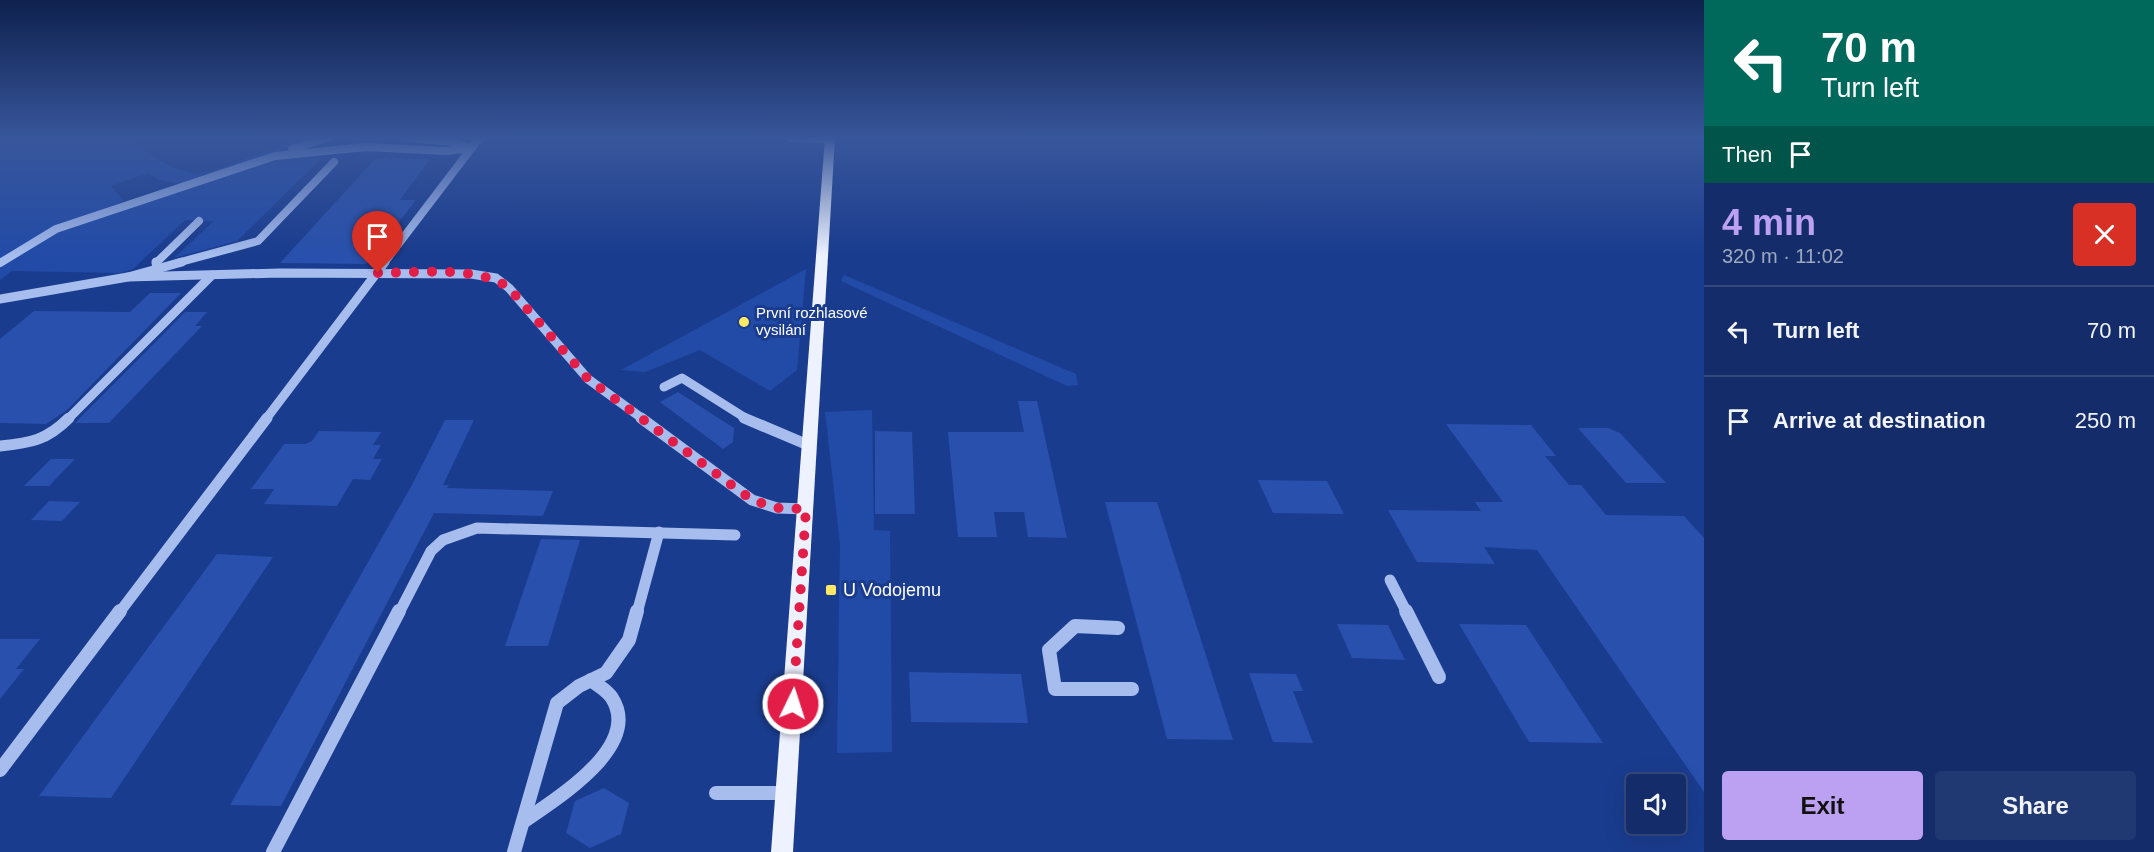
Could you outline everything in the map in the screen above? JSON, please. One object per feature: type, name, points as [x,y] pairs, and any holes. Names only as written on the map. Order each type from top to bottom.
[{"type":"main road","points":[[782,852],[827,177]]},
{"type":"street","points":[[0,263],[29,243],[56,229],[213,177]]},
{"type":"street","points":[[0,299],[128,277],[258,242],[320,177]]},
{"type":"street","points":[[0,770],[450,177]]},
{"type":"street","points":[[158,269],[156,261],[199,221]]},
{"type":"street","points":[[128,277],[378,273],[471,274],[495,278],[509,288],[588,379],[752,500],[777,508],[806,509]]},
{"type":"street","points":[[0,446],[33,442],[58,429],[212,275]]},
{"type":"street","points":[[664,387],[682,378],[744,418],[808,445]]},
{"type":"street","points":[[273,852],[431,550],[443,540],[477,528],[735,534]]},
{"type":"street","points":[[514,852],[557,703],[591,680],[606,673],[628,640],[659,532]]},
{"type":"street","points":[[1390,580],[1439,677]]},
{"type":"street","points":[[1118,628],[1075,626],[1049,650],[1055,689],[1132,689]]},
{"type":"street","points":[[523,822],[570,787],[593,766],[616,738],[619,714],[611,697],[591,680]]},
{"type":"street","points":[[716,793],[786,793]]},
{"type":"shaded area","points":[[0,177],[137,177],[111,186],[124,201],[39,235],[0,260]]},
{"type":"shaded area","points":[[154,177],[202,177],[181,184],[159,180]]},
{"type":"shaded area","points":[[220,177],[303,177],[237,241],[174,258],[214,221],[185,220],[133,269],[119,273],[12,271],[0,280],[0,267],[58,230]]},
{"type":"shaded area","points":[[806,269],[797,370],[770,391],[700,350],[645,372],[621,370]]},
{"type":"shaded area","points":[[844,275],[1076,374],[1078,385],[1067,386],[841,281]]},
{"type":"shaded area","points":[[872,410],[874,530],[890,531],[892,752],[837,753],[840,544],[825,412]]},
{"type":"building","points":[[359,177],[417,177],[400,200],[416,200],[366,264],[280,263]]},
{"type":"building","points":[[150,293],[181,293],[67,410],[46,424],[0,423],[0,339],[34,311],[130,312]]},
{"type":"building","points":[[185,312],[207,312],[195,326],[202,326],[109,423],[75,423]]},
{"type":"building","points":[[678,392],[734,428],[733,442],[723,449],[660,402]]},
{"type":"building","points":[[1018,401],[1037,401],[1067,538],[1028,537],[1024,512],[994,512],[997,537],[958,537],[948,432],[1024,432]]},
{"type":"building","points":[[445,420],[474,420],[443,485],[449,485],[447,488],[553,491],[543,516],[434,513],[281,806],[230,805],[413,483]]},
{"type":"building","points":[[1446,424],[1531,425],[1556,456],[1545,456],[1569,485],[1581,485],[1606,515],[1684,516],[1704,538],[1704,792],[1537,550],[1484,547],[1495,564],[1417,562],[1388,510],[1481,511],[1475,502],[1503,502]]},
{"type":"building","points":[[1578,428],[1608,428],[1620,433],[1666,483],[1626,483]]},
{"type":"building","points":[[319,431],[381,432],[373,445],[381,445],[373,459],[382,459],[370,480],[353,479],[337,506],[264,504],[274,489],[251,489],[284,444],[305,444],[312,441]]},
{"type":"building","points":[[875,431],[912,432],[915,514],[875,514]]},
{"type":"building","points":[[51,459],[75,459],[49,486],[24,486]]},
{"type":"building","points":[[1258,480],[1327,481],[1344,514],[1273,513]]},
{"type":"building","points":[[49,501],[80,502],[62,521],[31,520]]},
{"type":"building","points":[[1105,502],[1157,502],[1233,740],[1167,739]]},
{"type":"building","points":[[541,539],[580,540],[548,646],[505,646]]},
{"type":"building","points":[[217,554],[273,557],[111,798],[39,796]]},
{"type":"building","points":[[1337,624],[1388,625],[1405,660],[1352,658]]},
{"type":"building","points":[[1459,624],[1526,625],[1603,743],[1529,742]]},
{"type":"building","points":[[0,639],[40,639],[16,669],[24,669],[0,699]]},
{"type":"building","points":[[909,672],[1021,674],[1028,723],[911,722]]},
{"type":"building","points":[[1249,673],[1296,674],[1303,691],[1293,691],[1313,743],[1273,742]]},
{"type":"building","points":[[604,788],[629,803],[621,834],[590,848],[566,833],[575,801]]},
{"type":"place","name":"První rozhlasové vysilání","points":[[744,322]]},
{"type":"place","name":"U Vodojemu","points":[[831,590]]},
{"type":"route","points":[[378,273],[471,274],[495,278],[509,288],[588,379],[752,500],[777,508],[806,509],[793,704]]}]
